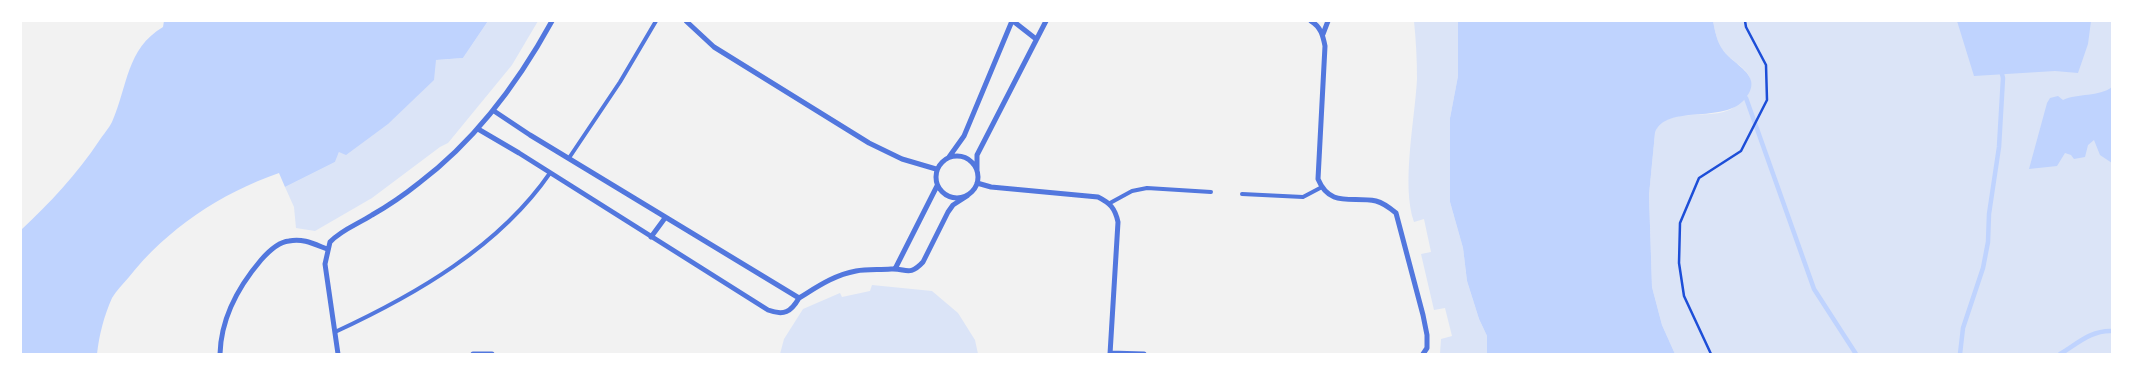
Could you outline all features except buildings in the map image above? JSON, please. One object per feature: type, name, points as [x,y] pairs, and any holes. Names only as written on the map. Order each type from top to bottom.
[{"type":"street","points":[[338,354],[325,264],[330,242],[420,183],[444,163],[494,111],[538,46],[552,21]]},
{"type":"street","points":[[686,21],[714,47],[862,139],[902,159],[936,170]]},
{"type":"street","points":[[967,196],[960,198],[943,194],[937,186],[935,179],[936,170],[940,163],[949,157],[964,136],[1013,21],[1036,39]]},
{"type":"street","points":[[478,129],[768,310],[778,314],[786,314],[794,307],[799,298],[841,275],[856,271],[895,269],[903,272],[911,271],[923,262],[948,212],[974,190],[977,183],[977,156],[1046,21]]},
{"type":"street","points":[[1311,21],[1317,25],[1323,34]]},
{"type":"street","points":[[1328,21],[1323,34],[1324,46],[1317,168],[1322,188],[1333,197],[1376,201],[1386,205],[1396,213],[1427,335],[1426,348],[1423,354]]},
{"type":"street","points":[[494,111],[508,122],[799,298]]},
{"type":"street","points":[[949,157],[964,156],[974,164],[977,171]]},
{"type":"street","points":[[977,183],[991,187],[1098,196],[1110,203],[1116,212],[1118,222],[1110,353],[1144,354]]},
{"type":"street","points":[[895,269],[937,186]]},
{"type":"street","points":[[652,237],[665,218]]},
{"type":"street","points":[[220,354],[223,329],[236,293],[266,254],[287,241],[297,240],[327,249]]},
{"type":"street","points":[[473,354],[492,354]]},
{"type":"lane","points":[[570,158],[620,82],[656,21]]},
{"type":"lane","points":[[335,332],[381,311],[406,297],[471,253],[536,194],[550,173]]},
{"type":"lane","points":[[1110,203],[1132,191],[1147,188],[1211,192]]},
{"type":"lane","points":[[1242,194],[1303,197],[1322,188]]},
{"type":"path","points":[[1710,354],[1684,296],[1679,263],[1680,224],[1699,178],[1741,151],[1767,100],[1766,65],[1746,27],[1745,21]]},
{"type":"shaded area","points":[[488,21],[538,21],[512,65],[448,143],[372,198],[315,231],[296,228],[294,207],[285,187],[335,162],[339,152],[436,60],[463,58]]},
{"type":"shaded area","points":[[1414,21],[1458,21],[1458,76],[1450,118],[1450,202],[1463,248],[1467,281],[1479,319],[1487,336],[1487,354],[1440,354],[1441,339],[1452,336],[1445,308],[1434,310],[1421,254],[1431,252],[1424,219],[1414,222],[1410,207],[1410,152],[1417,79]]},
{"type":"shaded area","points":[[1713,21],[2112,21],[2112,354],[1675,354],[1662,325],[1652,287],[1649,195],[1655,133],[1667,119],[1677,116],[1720,113],[1731,109],[1747,96],[1750,87],[1748,75],[1721,47],[1716,36]]},
{"type":"shaded area","points":[[872,285],[932,291],[958,313],[975,340],[978,354],[780,354],[784,339],[803,309],[840,293],[842,297],[870,291]]},
{"type":"water","points":[[164,21],[488,21],[463,58],[436,60],[434,80],[388,124],[346,155],[339,152],[335,162],[285,187],[279,173],[257,181],[197,214],[160,243],[114,295],[102,326],[97,354],[21,354],[21,230],[53,199],[72,177],[108,129],[135,57],[151,36],[163,27]]},
{"type":"water","points":[[1458,21],[1713,21],[1716,36],[1721,47],[1750,77],[1752,83],[1750,91],[1745,99],[1735,107],[1723,111],[1671,119],[1661,124],[1655,133],[1649,195],[1652,287],[1662,325],[1675,354],[1487,354],[1487,336],[1479,319],[1467,281],[1463,248],[1450,202],[1450,118],[1458,76]]},
{"type":"water","points":[[1957,21],[2091,21],[2088,44],[2078,73],[2055,71],[1974,76]]},
{"type":"water","points":[[2112,87],[2112,163],[2100,155],[2094,140],[2088,145],[2085,157],[2074,159],[2071,155],[2065,153],[2057,166],[2029,169],[2050,98],[2058,96],[2063,100],[2075,96],[2095,94]]},
{"type":"waterway","points":[[1960,354],[1963,328],[1983,268],[1988,242],[1989,214],[1999,147],[2003,78],[2001,70]]},
{"type":"waterway","points":[[1746,98],[1814,289],[1856,354]]},
{"type":"waterway","points":[[2060,354],[2091,335],[2112,331]]}]
